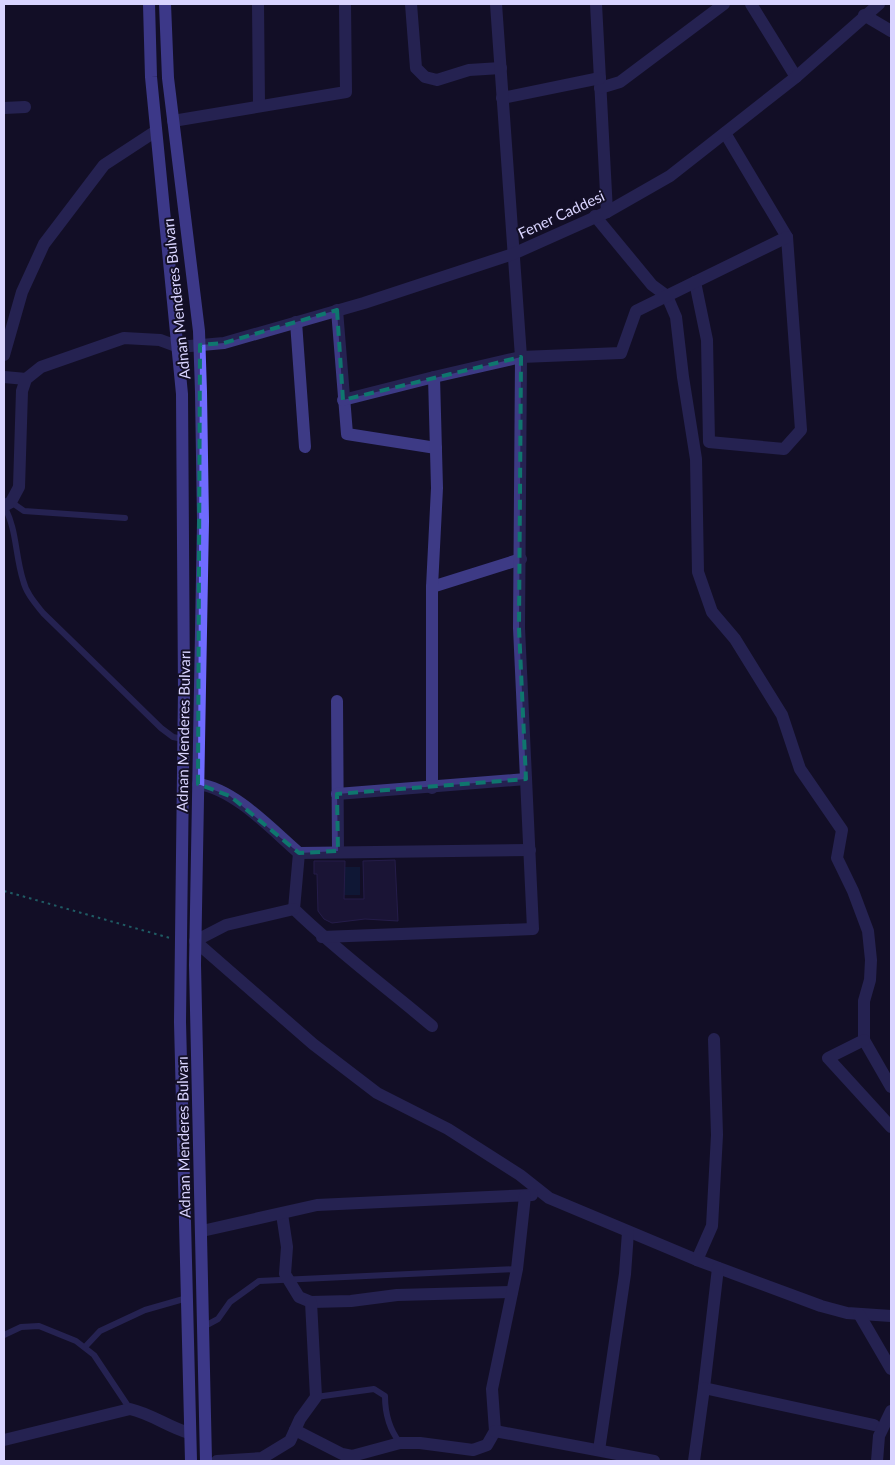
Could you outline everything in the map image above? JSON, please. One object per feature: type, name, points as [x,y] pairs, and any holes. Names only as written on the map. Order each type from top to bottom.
[{"type":"main road","name":"Adnan Menderes Bulvarı","points":[[149,4],[151,77],[179,347],[182,404],[183,739],[180,941],[186,1298],[191,1461]]},
{"type":"main road","name":"Adnan Menderes Bulvarı","points":[[166,4],[168,78],[200,345],[203,521],[195,941],[205,1326],[206,1461]]},
{"type":"street","points":[[258,4],[259,105]]},
{"type":"street","points":[[173,121],[259,105],[346,92],[345,4]]},
{"type":"street","points":[[411,4],[416,68],[422,74],[437,80],[470,70],[500,68]]},
{"type":"street","points":[[322,937],[532,929],[519,628],[521,357],[496,4]]},
{"type":"street","points":[[596,4],[608,212]]},
{"type":"street","points":[[502,98],[600,83],[620,82],[724,4]]},
{"type":"street","points":[[751,4],[796,77]]},
{"type":"street","name":"Fener Caddesi","points":[[179,347],[224,344],[338,310],[513,254],[595,216],[608,212],[670,176],[796,77],[876,4]]},
{"type":"street","points":[[864,16],[891,31]]},
{"type":"street","points":[[4,108],[25,107]]},
{"type":"street","points":[[4,355],[22,292],[44,244],[104,165],[156,131]]},
{"type":"street","points":[[695,282],[707,340],[709,442],[784,449],[802,430],[787,237],[724,133]]},
{"type":"street","points":[[595,216],[652,285],[667,296],[676,317],[696,459],[698,572],[712,612],[735,639],[782,715],[800,769],[842,830],[837,858],[853,891],[868,931],[871,960],[870,980],[864,1001],[864,1040],[891,1087]]},
{"type":"street","points":[[343,400],[521,357],[621,353],[636,311],[787,237]]},
{"type":"street","points":[[338,310],[343,400],[347,434],[436,448]]},
{"type":"street","points":[[296,322],[305,447]]},
{"type":"street","points":[[6,504],[19,487],[22,391],[26,379],[41,367],[124,338],[160,340],[179,347]]},
{"type":"street","points":[[4,377],[26,379]]},
{"type":"street","points":[[432,788],[432,587],[436,448],[434,377]]},
{"type":"street","points":[[689,415],[707,411]]},
{"type":"street","points":[[432,587],[521,559]]},
{"type":"street","points":[[337,702],[336,794],[338,851]]},
{"type":"street","points":[[336,794],[432,788],[526,779]]},
{"type":"street","points":[[198,784],[216,788],[230,796],[299,853],[530,850]]},
{"type":"street","points":[[294,909],[299,853]]},
{"type":"street","points":[[294,909],[226,925],[195,941],[313,1044],[377,1093],[448,1129],[520,1175],[549,1198],[697,1260],[821,1306],[859,1314],[891,1316]]},
{"type":"street","points":[[294,909],[322,937],[379,980],[432,1026]]},
{"type":"street","points":[[697,1260],[712,1226],[717,1135],[714,1039]]},
{"type":"street","points":[[864,1040],[828,1058],[891,1127]]},
{"type":"street","points":[[202,1231],[317,1205],[525,1196],[542,1193]]},
{"type":"street","points":[[295,1430],[342,1454],[352,1456],[400,1443],[420,1443],[473,1450],[486,1445],[496,1431],[492,1389],[518,1269],[525,1196]]},
{"type":"street","points":[[282,1214],[286,1247],[285,1274],[288,1282],[299,1297],[311,1302],[351,1301],[406,1295],[512,1292]]},
{"type":"street","points":[[599,1450],[625,1274],[628,1232]]},
{"type":"street","points":[[694,1461],[718,1268]]},
{"type":"street","points":[[218,1461],[262,1458],[274,1452],[290,1441],[316,1397],[311,1302]]},
{"type":"street","points":[[859,1314],[891,1369]]},
{"type":"street","points":[[704,1388],[874,1425]]},
{"type":"street","points":[[4,1440],[130,1409],[146,1412],[177,1429],[189,1432]]},
{"type":"street","points":[[878,1461],[879,1436],[891,1411]]},
{"type":"street","points":[[496,1431],[654,1461]]},
{"type":"lane","points":[[6,504],[13,525],[23,581],[29,595],[43,613],[161,728],[173,737],[183,739]]},
{"type":"lane","points":[[6,504],[24,511],[125,518]]},
{"type":"lane","points":[[205,1326],[218,1320],[230,1302],[254,1284],[267,1280],[288,1282],[518,1269]]},
{"type":"lane","points":[[85,1347],[100,1331],[145,1310],[186,1298]]},
{"type":"lane","points":[[4,1335],[22,1327],[39,1326],[76,1341],[94,1355],[130,1409]]},
{"type":"lane","points":[[316,1397],[374,1389],[380,1392],[385,1396],[385,1410],[392,1432],[400,1443]]},
{"type":"path","points":[[4,891],[180,941]]},
{"type":"highlighted area","points":[[337,310],[343,400],[521,357],[519,628],[526,779],[337,794],[338,851],[299,853],[230,796],[198,784],[200,345],[224,343]]},
{"type":"water","points":[[345,867],[360,867],[360,895],[344,895]]},
{"type":"building","points":[[395,860],[398,921],[365,919],[332,923],[324,919],[318,911],[317,874],[314,874],[314,861],[345,861],[344,899],[364,899],[363,861]]}]
